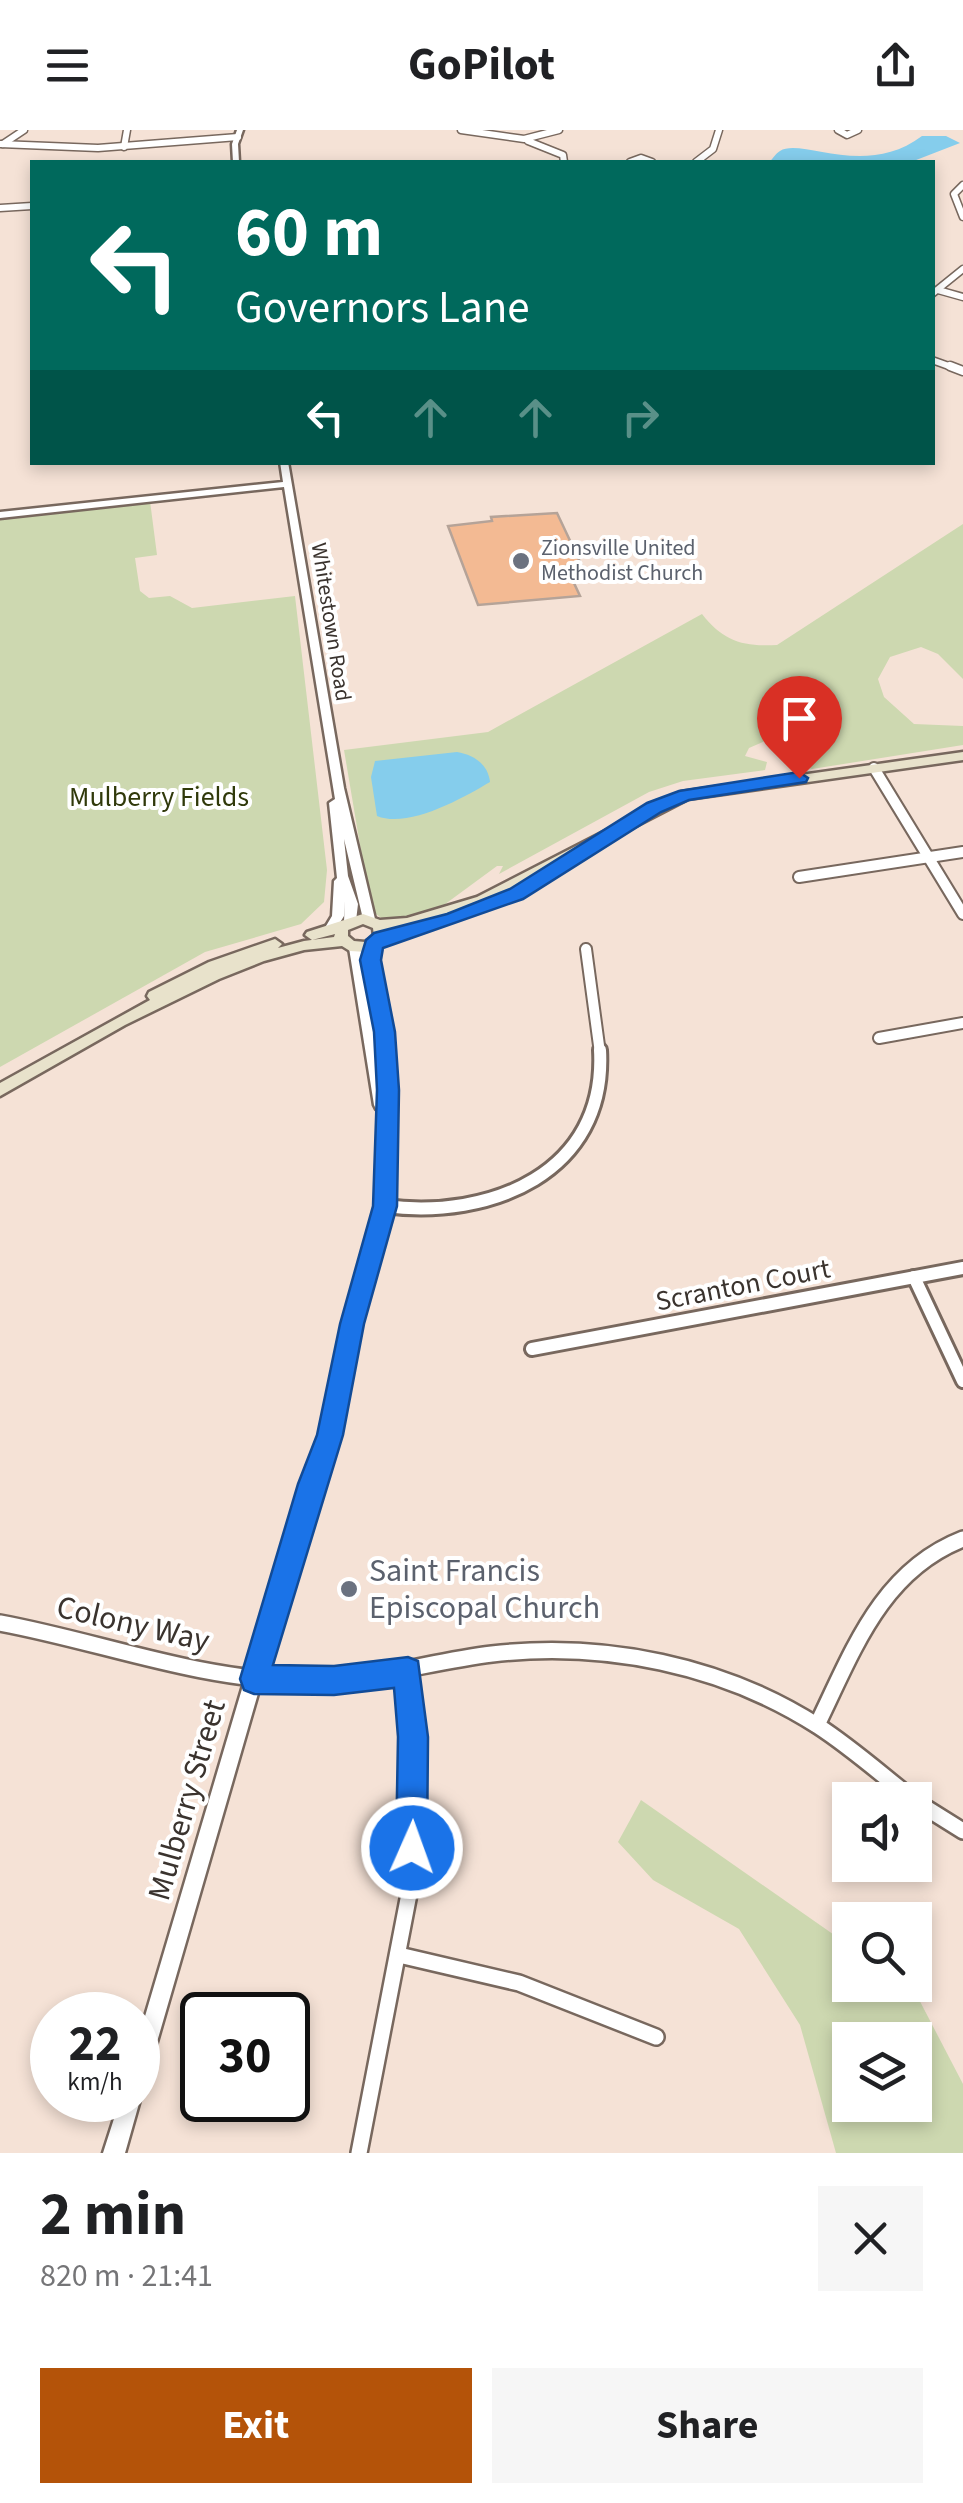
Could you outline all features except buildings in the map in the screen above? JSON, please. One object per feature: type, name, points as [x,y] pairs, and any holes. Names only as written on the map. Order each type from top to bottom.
[{"type":"main road","points":[[0,1090],[66,1051],[231,970],[344,934],[460,918],[516,894],[623,826],[685,795],[963,756]]},
{"type":"main road","points":[[344,934],[376,932]]},
{"type":"street","points":[[1,144],[24,130]]},
{"type":"street","points":[[124,147],[127,130]]},
{"type":"street","points":[[461,130],[524,140],[554,149],[564,160]]},
{"type":"street","points":[[524,140],[558,130]]},
{"type":"street","points":[[699,160],[713,149],[720,130]]},
{"type":"street","points":[[838,130],[847,135],[858,130]]},
{"type":"street","points":[[1,144],[124,147],[239,134],[236,160]]},
{"type":"street","points":[[963,185],[954,194],[963,218]]},
{"type":"street","points":[[0,208],[30,206]]},
{"type":"street","points":[[935,292],[963,269]]},
{"type":"street","points":[[935,292],[963,298]]},
{"type":"street","points":[[935,361],[963,370]]},
{"type":"street","name":"Whitestown Road","points":[[285,465],[338,788],[376,932]]},
{"type":"street","points":[[0,515],[288,484]]},
{"type":"street","points":[[874,768],[963,914]]},
{"type":"street","name":"Whitestown Road","points":[[338,788],[334,797],[342,876],[338,916],[344,934]]},
{"type":"street","points":[[799,877],[963,852]]},
{"type":"street","name":"Whitestown Road","points":[[342,876],[352,904],[344,934]]},
{"type":"street","name":"Mulberry Street","points":[[160,1999],[311,1484],[330,1435],[352,1324],[385,1206],[388,1136],[384,1032],[370,960],[376,932]]},
{"type":"street","name":"Mulberry Street","points":[[344,934],[388,1136]]},
{"type":"street","points":[[385,1206],[438,1210],[480,1204],[548,1170],[576,1142],[594,1110],[600,1079],[586,949]]},
{"type":"street","points":[[879,1038],[963,1023]]},
{"type":"street","name":"Scranton Court","points":[[532,1349],[963,1268]]},
{"type":"street","points":[[914,1277],[963,1382]]},
{"type":"street","points":[[817,1725],[890,1589],[930,1553],[963,1539]]},
{"type":"street","name":"Colony Way","points":[[0,1623],[254,1679],[334,1681],[517,1652],[613,1652],[720,1680],[817,1725],[891,1782]]},
{"type":"street","points":[[359,2153],[409,1894],[413,1804],[408,1672]]},
{"type":"street","name":"Colony Way","points":[[932,1811],[963,1831]]},
{"type":"street","points":[[398,1955],[519,1983],[656,2037]]},
{"type":"street","points":[[114,2153],[123,2122]]},
{"type":"green space","name":"Mulberry Fields","points":[[150,501],[157,555],[135,558],[140,591],[149,598],[170,596],[192,608],[295,596],[327,870],[324,902],[301,924],[205,952],[0,1067],[0,518]]},
{"type":"green space","points":[[963,524],[963,679],[938,654],[921,647],[890,657],[878,679],[884,697],[914,724],[963,726],[963,745],[812,769],[805,767],[797,743],[783,733],[749,748],[745,756],[767,762],[765,770],[683,781],[649,792],[499,874],[503,866],[497,866],[433,913],[385,921],[371,910],[344,750],[488,732],[702,614],[718,631],[735,640],[777,645]]},
{"type":"green space","points":[[641,1800],[832,1933],[832,2002],[920,2002],[931,2022],[832,2022],[832,2122],[932,2122],[932,2024],[963,2084],[963,2153],[836,2153],[800,2025],[739,1929],[653,1880],[618,1842]]},
{"type":"water","points":[[922,136],[946,136],[960,143],[916,160],[771,160],[790,148],[858,156],[900,148]]},
{"type":"water","points":[[457,752],[479,761],[490,782],[419,815],[390,819],[377,816],[371,777],[375,761]]},
{"type":"place","name":"Zionsville United Methodist Church","points":[[521,561]]},
{"type":"place","name":"Saint Francis Episcopal Church","points":[[349,1589]]},
{"type":"route","points":[[412,1848],[413,1737],[408,1672],[334,1681],[254,1679],[311,1484],[330,1435],[352,1324],[385,1206],[388,1090],[384,1032],[370,960],[373,945],[381,938],[453,920],[516,894],[623,826],[685,795],[799,778]]}]
